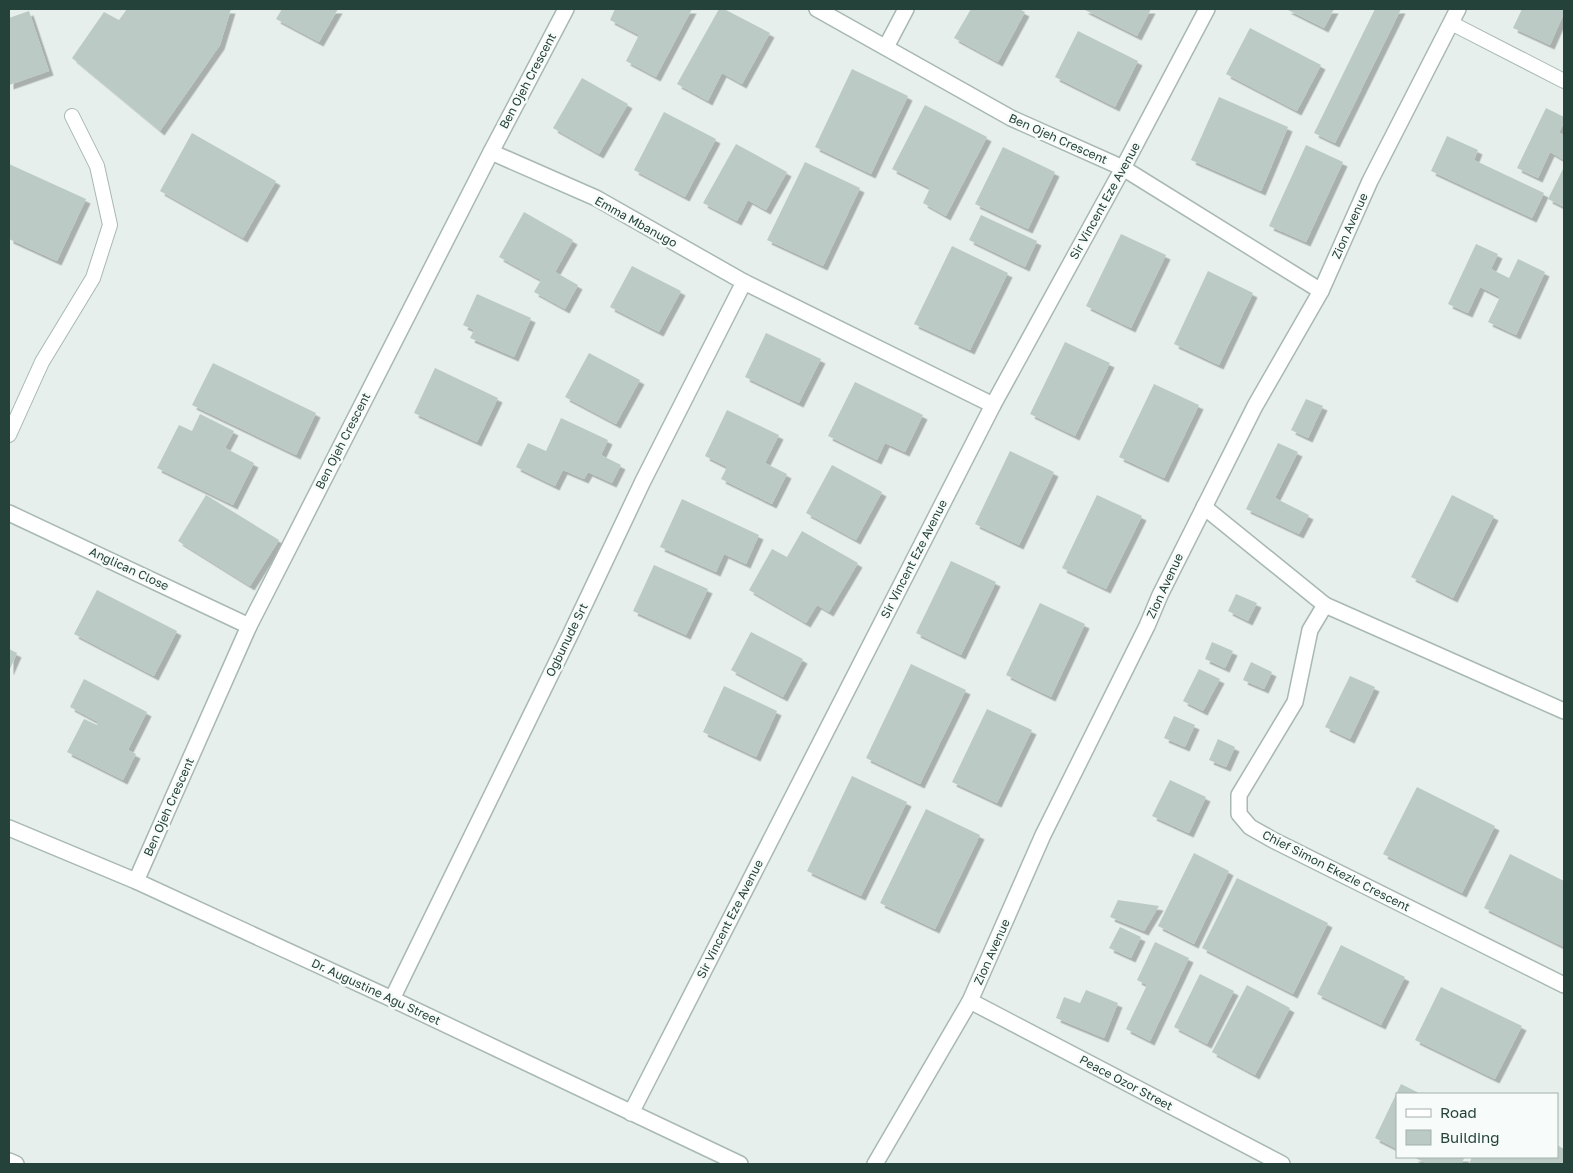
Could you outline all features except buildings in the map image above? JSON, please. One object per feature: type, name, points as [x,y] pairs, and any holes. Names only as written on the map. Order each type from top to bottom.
[{"type":"street","name":"Ben Ojeh Crescent","points":[[136,881],[249,626],[566,9]]},
{"type":"street","name":"Ben Ojeh Crescent","points":[[817,9],[1011,118],[1123,168],[1321,291]]},
{"type":"street","points":[[886,47],[906,9]]},
{"type":"street","name":"Sir Vincent Eze Avenue","points":[[631,1113],[993,405],[1123,168],[1207,9]]},
{"type":"street","name":"Zion Avenue","points":[[875,1164],[970,1002],[1043,835],[1147,626],[1160,594],[1254,406],[1321,291],[1370,181],[1458,9]]},
{"type":"street","name":"Emma Mbanugo","points":[[491,152],[596,198],[744,282],[993,405]]},
{"type":"street","name":"Ogbunude Srt","points":[[392,999],[643,481],[744,282]]},
{"type":"street","points":[[1204,507],[1326,605],[1564,711]]},
{"type":"street","name":"Anglican Close","points":[[9,513],[249,626]]},
{"type":"street","name":"Chief Simon Ekezie Crescent","points":[[1326,605],[1310,630],[1295,702],[1240,795],[1239,814],[1250,827],[1273,840],[1564,985]]},
{"type":"street","name":"Dr. Augustine Agu Street","points":[[9,828],[136,881],[392,999],[740,1164]]},
{"type":"street","name":"Peace Ozor Street","points":[[970,1002],[1282,1164]]},
{"type":"street","points":[[9,1161],[16,1164]]},
{"type":"lane","points":[[1452,23],[1564,81]]},
{"type":"lane","points":[[9,435],[42,362],[93,278],[110,225],[97,166],[72,116]]}]
